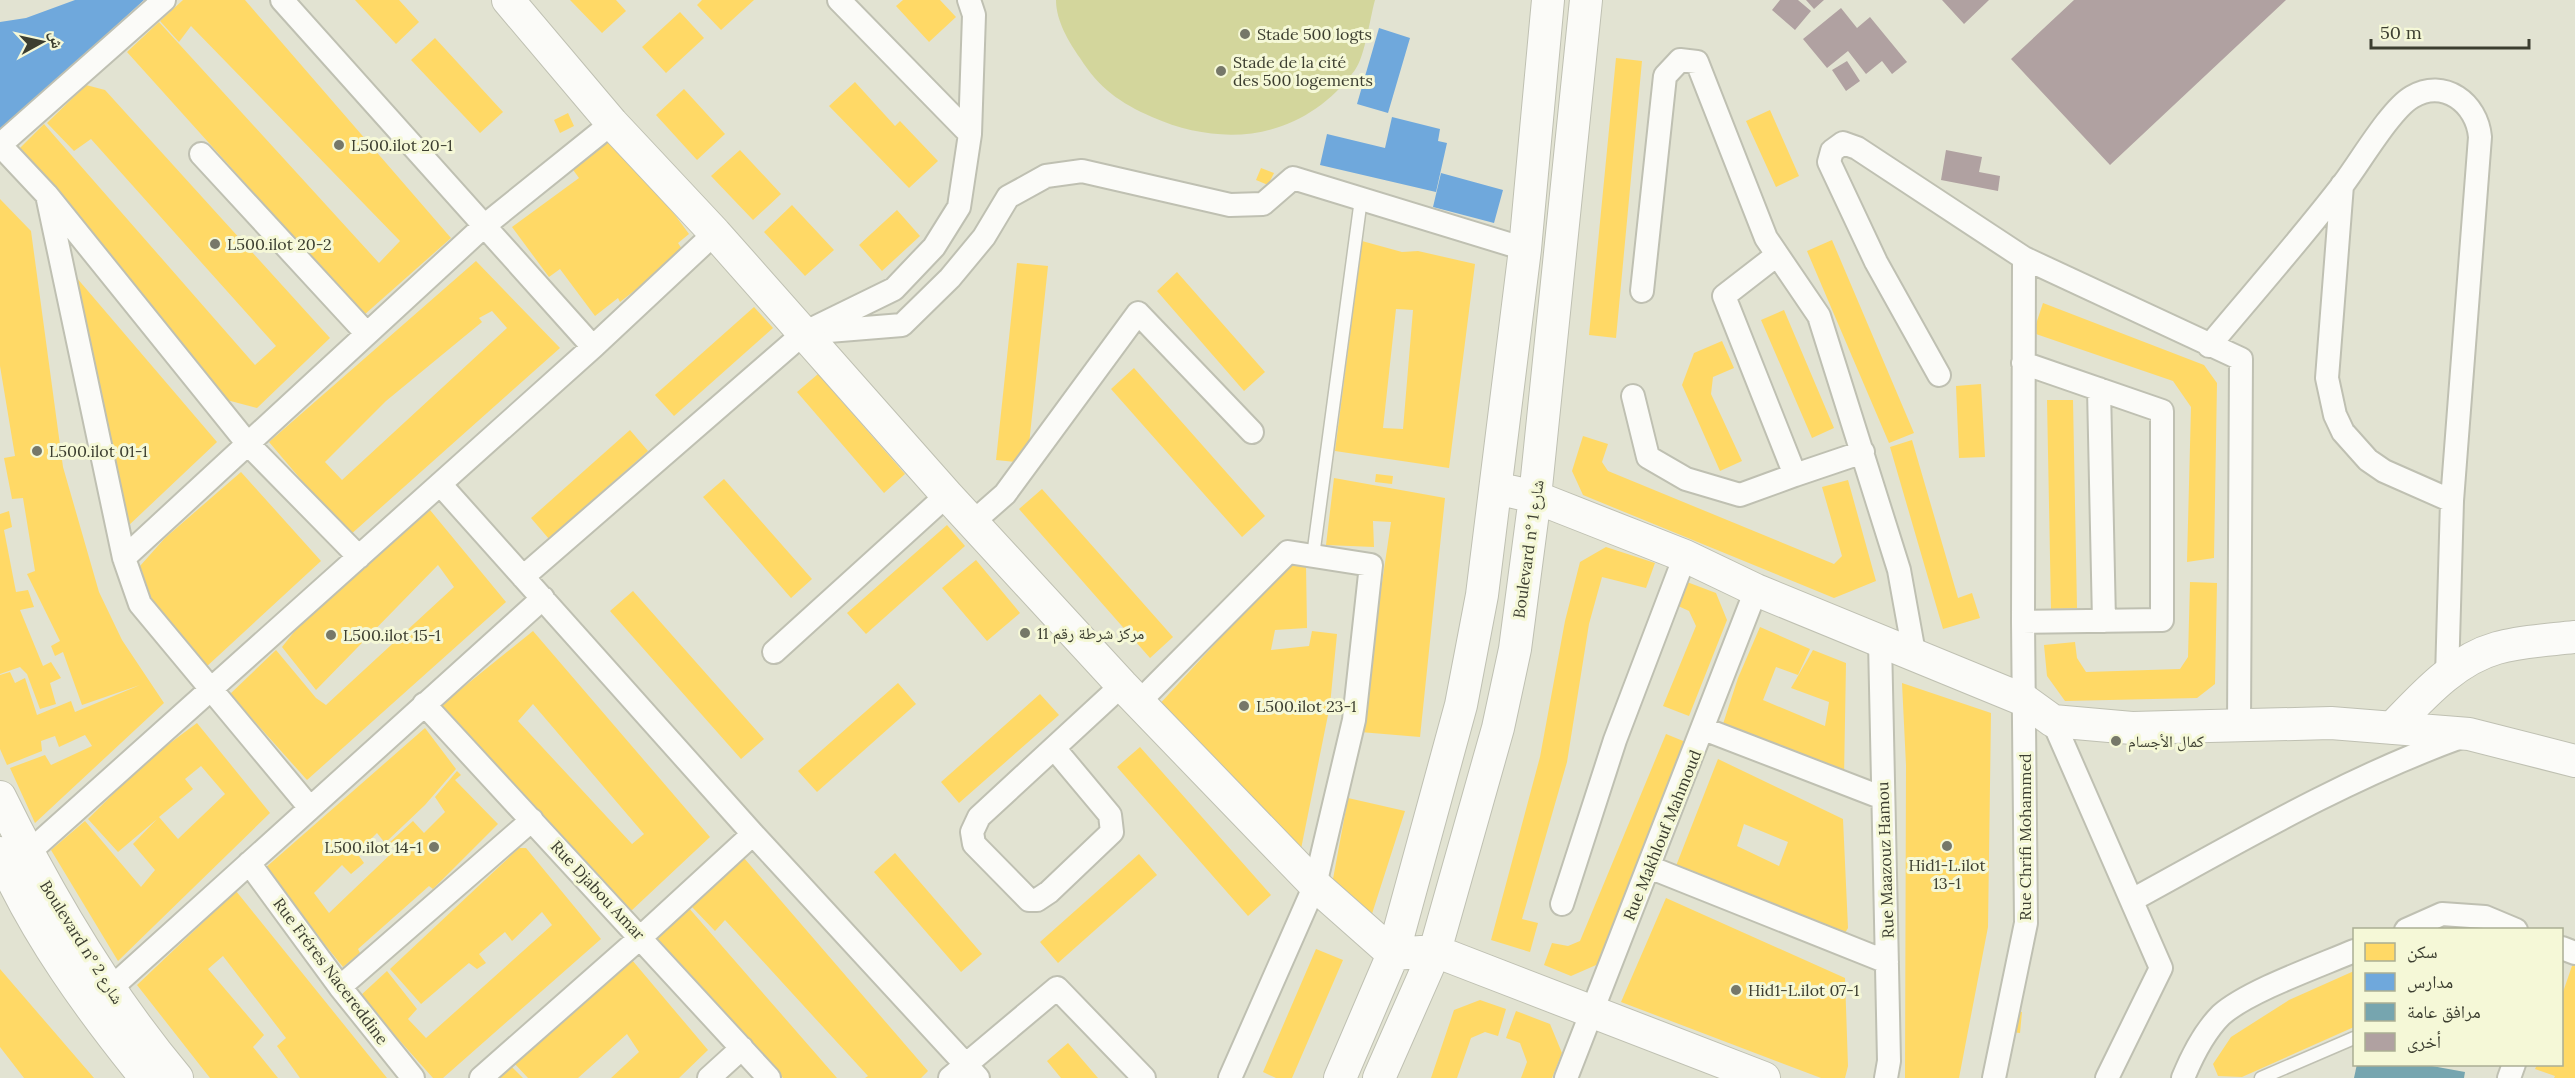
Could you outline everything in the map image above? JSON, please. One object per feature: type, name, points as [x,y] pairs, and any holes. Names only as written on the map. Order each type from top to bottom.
[{"type":"street","points":[[164,0],[0,145],[47,195],[248,444],[359,557]]},
{"type":"street","points":[[282,0],[593,348]]},
{"type":"street","points":[[508,0],[612,123],[715,232],[972,523],[1130,694],[1315,885],[1393,954],[1435,951],[1593,1011],[1748,1075]]},
{"type":"street","points":[[839,0],[970,134]]},
{"type":"street","points":[[523,577],[804,333],[894,289],[934,247],[958,207],[970,134],[974,15],[969,0]]},
{"type":"street","points":[[1340,1078],[1393,954],[1461,705],[1482,595],[1496,488],[1525,249],[1548,0]]},
{"type":"street","name":"Boulevard n° شارع 1","points":[[1379,1078],[1435,951],[1498,728],[1515,649],[1535,497],[1586,0]]},
{"type":"street","points":[[1642,291],[1665,76],[1680,60],[1697,63],[1766,238],[1820,316],[1899,570],[1914,653]]},
{"type":"street","points":[[2209,346],[2342,185],[2401,105],[2410,98],[2434,90],[2446,92],[2467,104],[2474,113],[2480,137],[2452,501],[2447,677]]},
{"type":"street","points":[[124,558],[484,226],[612,123]]},
{"type":"street","points":[[1939,375],[1872,252],[1829,162],[1832,151],[1844,144],[1857,148],[1965,222],[2024,258],[2241,359],[2239,726]]},
{"type":"street","points":[[201,154],[367,334]]},
{"type":"street","points":[[804,333],[902,325],[957,270],[984,237],[1008,197],[1046,176],[1082,171],[1230,205],[1263,204],[1293,178],[1525,249]]},
{"type":"street","points":[[2342,185],[2327,378],[2335,415],[2355,447],[2368,460],[2384,471],[2452,501]]},
{"type":"street","points":[[47,195],[124,558],[140,604],[310,808]]},
{"type":"street","points":[[14,853],[212,688],[593,348],[715,232]]},
{"type":"street","points":[[1778,255],[1724,296],[1795,475]]},
{"type":"street","name":"Rue Chrifi Mohammed","points":[[1994,1078],[2026,923],[2022,363],[2024,258]]},
{"type":"street","points":[[972,523],[1005,494],[1138,313],[1252,432]]},
{"type":"street","points":[[2022,363],[2162,411],[2162,621],[2023,622]]},
{"type":"street","points":[[2099,389],[2104,621]]},
{"type":"street","points":[[1633,396],[1648,457],[1686,479],[1740,495],[1863,452]]},
{"type":"street","points":[[440,484],[964,1074],[1057,988],[1144,1078]]},
{"type":"street","points":[[1496,488],[1535,497],[1685,556],[1756,590],[2024,700],[2053,721],[2161,968],[2107,1078]]},
{"type":"street","points":[[774,652],[947,495]]},
{"type":"street","points":[[1054,748],[1110,814],[1112,832],[1049,892],[1037,900],[1029,900],[974,844],[972,832],[979,817],[1054,748],[1130,694],[1288,552],[1371,565],[1354,720],[1315,885],[1230,1078]]},
{"type":"street","points":[[1563,904],[1615,740],[1685,556]]},
{"type":"street","name":"Rue Makhlouf Mahmoud","points":[[1566,1078],[1704,729],[1756,590]]},
{"type":"street","points":[[110,989],[543,598]]},
{"type":"street","points":[[2392,728],[2427,693],[2479,655],[2498,648],[2575,637]]},
{"type":"street","name":"Rue Maazouz Hamou","points":[[1880,641],[1889,1061],[1886,1078]]},
{"type":"street","name":"Rue Djabou Amar","points":[[424,704],[769,1078]]},
{"type":"street","points":[[2053,721],[2132,728],[2331,723],[2469,734],[2575,761]]},
{"type":"street","points":[[1704,729],[1883,798]]},
{"type":"street","points":[[2132,900],[2322,796],[2409,756],[2469,734]]},
{"type":"street","name":"Boulevard n° شارع 2","points":[[0,797],[14,853],[37,923],[68,974],[146,1078]]},
{"type":"street","points":[[340,987],[532,820]]},
{"type":"street","points":[[481,1078],[641,937],[753,834]]},
{"type":"street","name":"Boulevard n° شارع 2","points":[[14,853],[110,989],[177,1078]]},
{"type":"street","name":"Rue Fréres Nacereddine","points":[[249,863],[340,987],[413,1078]]},
{"type":"street","points":[[1649,867],[1887,962]]},
{"type":"street","points":[[2410,928],[2442,914],[2486,917],[2512,928]]},
{"type":"street","points":[[2185,1077],[2194,1053],[2222,1015],[2261,991],[2353,952]]},
{"type":"street","points":[[709,1078],[742,1048]]},
{"type":"lane","points":[[1313,556],[1361,199]]},
{"type":"lane","points":[[2261,1078],[2353,1039]]},
{"type":"green space","name":"Stade de la cité des 500 logements","points":[[1056,0],[1375,0],[1359,64],[1335,93],[1313,111],[1289,123],[1263,131],[1236,135],[1208,133],[1180,127],[1140,112],[1111,94],[1087,69],[1072,45],[1061,23]]},
{"type":"building: سكن","name":"L500.ilot 20-1","points":[[183,0],[245,0],[451,238],[364,315],[127,52],[159,22],[379,263],[400,241],[191,26],[179,42],[160,21]]},
{"type":"building: سكن","points":[[355,0],[399,0],[419,22],[396,44]]},
{"type":"building: سكن","points":[[570,0],[616,0],[626,11],[602,33]]},
{"type":"building: سكن","points":[[702,0],[754,0],[721,30],[697,5]]},
{"type":"building: سكن","points":[[903,0],[940,0],[956,17],[929,42],[896,6]]},
{"type":"building: سكن","points":[[680,12],[704,38],[666,73],[642,47]]},
{"type":"building: سكن","points":[[435,38],[503,112],[480,133],[411,60]]},
{"type":"building: سكن","points":[[1616,58],[1642,61],[1616,338],[1589,335]]},
{"type":"building: سكن","points":[[855,82],[895,126],[900,121],[938,161],[909,188],[829,106]]},
{"type":"building: سكن","name":"L500.ilot 20-2","points":[[86,85],[105,90],[330,338],[257,408],[223,399],[20,148],[44,124],[255,365],[276,346],[91,139],[74,151],[47,123]]},
{"type":"building: سكن","points":[[684,89],[725,134],[697,160],[656,115]]},
{"type":"building: سكن","points":[[1770,110],[1799,176],[1776,187],[1746,121]]},
{"type":"building: سكن","points":[[568,113],[574,126],[560,133],[554,120]]},
{"type":"building: سكن","points":[[616,135],[689,234],[678,243],[684,252],[620,302],[618,298],[595,316],[560,269],[549,277],[512,227],[579,178],[571,167]]},
{"type":"building: سكن","points":[[740,150],[781,194],[753,220],[711,176]]},
{"type":"building: سكن","points":[[1261,168],[1274,173],[1268,185],[1256,180]]},
{"type":"building: سكن","name":"L500.ilot 01-1","points":[[0,199],[31,231],[63,467],[99,592],[122,640],[164,703],[35,823],[10,768],[45,755],[51,765],[92,746],[85,735],[59,747],[55,736],[41,741],[42,751],[7,765],[0,749],[0,675],[10,672],[15,683],[25,678],[37,715],[71,701],[75,712],[140,685],[82,705],[63,652],[55,656],[51,646],[60,641],[27,574],[35,571],[23,498],[12,499],[4,458],[15,456],[0,366]]},
{"type":"building: سكن","points":[[792,205],[834,250],[805,276],[764,232]]},
{"type":"building: سكن","points":[[897,210],[920,236],[882,271],[859,245]]},
{"type":"building: سكن","points":[[1832,240],[1914,433],[1889,443],[1807,251]]},
{"type":"building: سكن","points":[[1362,241],[1402,252],[1418,251],[1475,264],[1449,468],[1335,451]],"holes":[[[1396,309],[1413,310],[1403,429],[1383,428]]]},
{"type":"building: سكن","points":[[476,261],[560,348],[349,536],[269,442]],"holes":[[[492,311],[507,328],[342,480],[325,462],[386,401],[482,322],[479,318]]]},
{"type":"building: سكن","points":[[1017,263],[1048,266],[1027,463],[996,460]]},
{"type":"building: سكن","points":[[1177,272],[1265,372],[1244,391],[1157,291]]},
{"type":"building: سكن","points":[[76,277],[217,442],[127,527]]},
{"type":"building: سكن","points":[[2043,303],[2204,365],[2217,383],[2214,558],[2187,562],[2191,407],[2173,381],[2033,333]]},
{"type":"building: سكن","points":[[754,307],[773,328],[674,416],[655,395]]},
{"type":"building: سكن","points":[[1784,310],[1834,428],[1812,438],[1761,320]]},
{"type":"building: سكن","points":[[1722,341],[1734,368],[1713,377],[1711,394],[1742,461],[1720,471],[1682,385],[1694,353]]},
{"type":"building: سكن","points":[[1134,368],[1265,516],[1242,537],[1111,389]]},
{"type":"building: سكن","points":[[818,374],[905,474],[884,493],[797,392]]},
{"type":"building: سكن","points":[[1981,384],[1985,457],[1959,458],[1956,386]]},
{"type":"building: سكن","points":[[2047,400],[2073,400],[2077,608],[2051,609]]},
{"type":"building: سكن","points":[[630,430],[648,451],[549,539],[531,518]]},
{"type":"building: سكن","points":[[1583,436],[1608,444],[1602,462],[1608,471],[1834,564],[1842,556],[1822,487],[1848,480],[1876,581],[1834,598],[1583,495],[1572,471]]},
{"type":"building: سكن","points":[[1912,440],[1958,598],[1972,593],[1980,618],[1943,629],[1890,447]]},
{"type":"building: سكن","points":[[241,472],[321,561],[205,668],[151,598],[140,566],[165,538]]},
{"type":"building: سكن","points":[[1376,474],[1393,476],[1392,484],[1375,482]]},
{"type":"building: سكن","points":[[1334,478],[1445,498],[1420,737],[1360,732],[1391,522],[1373,521],[1374,547],[1326,545]]},
{"type":"building: سكن","points":[[724,479],[812,579],[791,598],[703,497]]},
{"type":"building: سكن","points":[[1042,489],[1173,637],[1150,658],[1019,509]]},
{"type":"building: سكن","name":"L500.ilot 15-1","points":[[430,510],[506,602],[307,780],[230,694],[276,650],[316,698],[326,705],[454,587],[438,565],[316,690],[282,647],[302,622]]},
{"type":"building: سكن","points":[[9,511],[12,527],[4,530],[16,592],[28,590],[34,607],[20,610],[43,666],[51,662],[61,678],[50,683],[56,704],[40,709],[27,674],[20,667],[0,674],[0,514]]},
{"type":"building: سكن","points":[[947,525],[965,546],[866,634],[847,613]]},
{"type":"building: سكن","points":[[1606,547],[1655,563],[1646,588],[1602,577],[1589,624],[1567,762],[1522,919],[1538,923],[1530,952],[1491,940],[1540,757],[1565,621],[1580,562]]},
{"type":"building: سكن","points":[[976,560],[1020,613],[987,641],[942,588]]},
{"type":"building: سكن","name":"L500.ilot 23-1","points":[[1306,564],[1307,628],[1275,630],[1271,650],[1309,646],[1312,631],[1337,634],[1330,705],[1301,849],[1157,707],[1287,565]]},
{"type":"building: سكن","points":[[1687,582],[1716,593],[1727,620],[1689,716],[1663,706],[1696,626],[1689,611],[1676,605]]},
{"type":"building: سكن","points":[[2190,582],[2217,583],[2215,684],[2197,698],[2065,701],[2047,676],[2044,645],[2075,642],[2077,658],[2086,672],[2180,669],[2188,657]]},
{"type":"building: سكن","points":[[633,591],[764,739],[741,759],[610,611]]},
{"type":"building: سكن","points":[[1760,627],[1810,649],[1798,675],[1776,667],[1763,700],[1825,726],[1829,702],[1791,688],[1813,650],[1846,663],[1844,778],[1722,727],[1738,678]]},
{"type":"building: سكن","points":[[533,631],[710,837],[631,911],[440,706]],"holes":[[[533,704],[644,834],[632,844],[518,721]]]},
{"type":"building: سكن","points":[[898,683],[916,704],[817,792],[798,771]]},
{"type":"building: سكن","name":"Hid1-L.ilot 13-1","points":[[1902,683],[1991,713],[1988,927],[1959,1078],[1905,1078],[1906,765]]},
{"type":"building: سكن","points":[[1040,694],[1059,715],[959,803],[941,782]]},
{"type":"building: سكن","points":[[197,723],[270,813],[118,961],[51,850],[85,821],[141,887],[155,870],[133,844],[157,819],[118,852],[88,819],[146,761]],"holes":[[[201,766],[225,794],[178,839],[159,817],[193,789],[185,779]]]},
{"type":"building: سكن","name":"L500.ilot 14-1","points":[[425,728],[456,769],[425,805],[385,843],[377,833],[357,853],[364,863],[351,874],[342,865],[314,893],[329,913],[395,850],[390,842],[413,821],[424,833],[445,812],[435,797],[457,771],[461,775],[455,780],[498,824],[433,889],[429,886],[358,949],[360,953],[343,967],[264,869]]},
{"type":"building: سكن","points":[[1666,734],[1693,745],[1603,962],[1571,976],[1544,965],[1552,943],[1568,946],[1580,941]]},
{"type":"building: سكن","points":[[1140,747],[1271,895],[1248,916],[1117,767]]},
{"type":"building: سكن","points":[[1718,759],[1843,819],[1848,928],[1842,938],[1674,871]],"holes":[[[1744,824],[1788,842],[1779,866],[1737,846]]]},
{"type":"building: سكن","points":[[1348,798],[1405,811],[1370,920],[1333,879]]},
{"type":"building: سكن","points":[[519,848],[526,848],[601,939],[443,1078],[433,1078],[360,996],[387,971],[417,1009],[408,1019],[426,1038],[552,925],[542,912],[512,941],[505,932],[479,954],[486,963],[477,969],[469,963],[421,1004],[390,969]]},
{"type":"building: سكن","points":[[895,853],[982,954],[961,972],[874,872]]},
{"type":"building: سكن","points":[[1139,854],[1157,875],[1058,963],[1040,942]]},
{"type":"building: سكن","points":[[744,858],[928,1071],[921,1078],[865,1078],[868,1076],[725,920],[715,931],[692,907]]},
{"type":"building: سكن","points":[[236,891],[387,1078],[300,1078],[277,1046],[286,1038],[223,956],[208,969],[264,1035],[253,1047],[278,1078],[210,1078],[137,985]]},
{"type":"building: سكن","name":"Hid1-L.ilot 07-1","points":[[1666,898],[1845,978],[1848,1066],[1845,1078],[1821,1078],[1621,1002]]},
{"type":"building: سكن","points":[[688,907],[837,1078],[783,1078],[652,939]]},
{"type":"building: سكن","points":[[1316,949],[1343,960],[1292,1078],[1276,1078],[1263,1072]]},
{"type":"building: سكن","points":[[632,960],[708,1050],[679,1078],[611,1078],[639,1052],[627,1034],[578,1078],[528,1078],[514,1063]]},
{"type":"building: سكن","points":[[2573,963],[2575,964],[2575,1078],[2554,1078],[2555,1076],[2535,1069],[2536,1066],[2563,1066],[2563,992]]},
{"type":"building: سكن","points":[[0,969],[94,1078],[24,1078],[0,1047]]},
{"type":"building: سكن","points":[[2353,971],[2353,1027],[2242,1077],[2218,1076],[2213,1064],[2231,1037],[2289,1000]]},
{"type":"building: سكن","points":[[1480,1000],[1506,1009],[1498,1036],[1485,1032],[1471,1038],[1457,1078],[1431,1078],[1454,1010]]},
{"type":"building: سكن","points":[[1516,1011],[1550,1024],[1562,1053],[1552,1078],[1521,1078],[1527,1062],[1520,1043],[1506,1038]]},
{"type":"building: سكن","points":[[2014,1011],[2022,1012],[2020,1033],[2011,1032]]},
{"type":"building: سكن","points":[[1068,1043],[1098,1078],[1061,1078],[1047,1061]]},
{"type":"building: سكن","points":[[512,1067],[523,1078],[499,1078]]},
{"type":"building: مدارس","points":[[75,0],[144,0],[0,132],[0,22],[26,18]]},
{"type":"building: مدارس","points":[[1379,28],[1410,38],[1388,113],[1357,104]]},
{"type":"building: مدارس","points":[[1392,117],[1440,129],[1438,141],[1447,143],[1436,192],[1320,165],[1327,134],[1385,148]]},
{"type":"building: مدارس","points":[[1441,173],[1503,190],[1494,223],[1433,207]]},
{"type":"building: مرافق عامة","points":[[2357,1066],[2432,1066],[2465,1072],[2464,1078],[2354,1078]]},
{"type":"building: أخرى","points":[[1780,0],[1798,0],[1811,11],[1795,30],[1772,10]]},
{"type":"building: أخرى","points":[[1806,0],[1824,0],[1814,9]]},
{"type":"building: أخرى","points":[[1942,0],[1989,0],[1964,24]]},
{"type":"building: أخرى","points":[[2074,0],[2286,0],[2110,165],[2011,59]]},
{"type":"building: أخرى","points":[[1841,8],[1857,28],[1870,17],[1907,62],[1892,74],[1882,61],[1866,74],[1848,51],[1827,68],[1803,39]]},
{"type":"building: أخرى","points":[[1847,61],[1860,81],[1846,91],[1832,70]]},
{"type":"building: أخرى","points":[[1946,150],[1982,157],[1979,172],[2000,176],[1998,191],[1941,180]]},
{"type":"place","name":"Stade 500 logts","points":[[1245,34]]},
{"type":"place","name":"Stade de la cité des 500 logements","points":[[1221,71]]},
{"type":"place","name":"L500.ilot 20-1","points":[[339,145]]},
{"type":"place","name":"L500.ilot 20-2","points":[[215,244]]},
{"type":"place","name":"L500.ilot 01-1","points":[[37,451]]},
{"type":"place","name":"مركز شرطة رقم 11","points":[[1025,633]]},
{"type":"place","name":"L500.ilot 15-1","points":[[331,635]]},
{"type":"place","name":"L500.ilot 23-1","points":[[1244,706]]},
{"type":"place","name":"كمال الأجسام","points":[[2116,741]]},
{"type":"place","name":"Hid1-L.ilot 13-1","points":[[1947,846]]},
{"type":"place","name":"L500.ilot 14-1","points":[[434,847]]},
{"type":"place","name":"Hid1-L.ilot 07-1","points":[[1736,990]]}]
